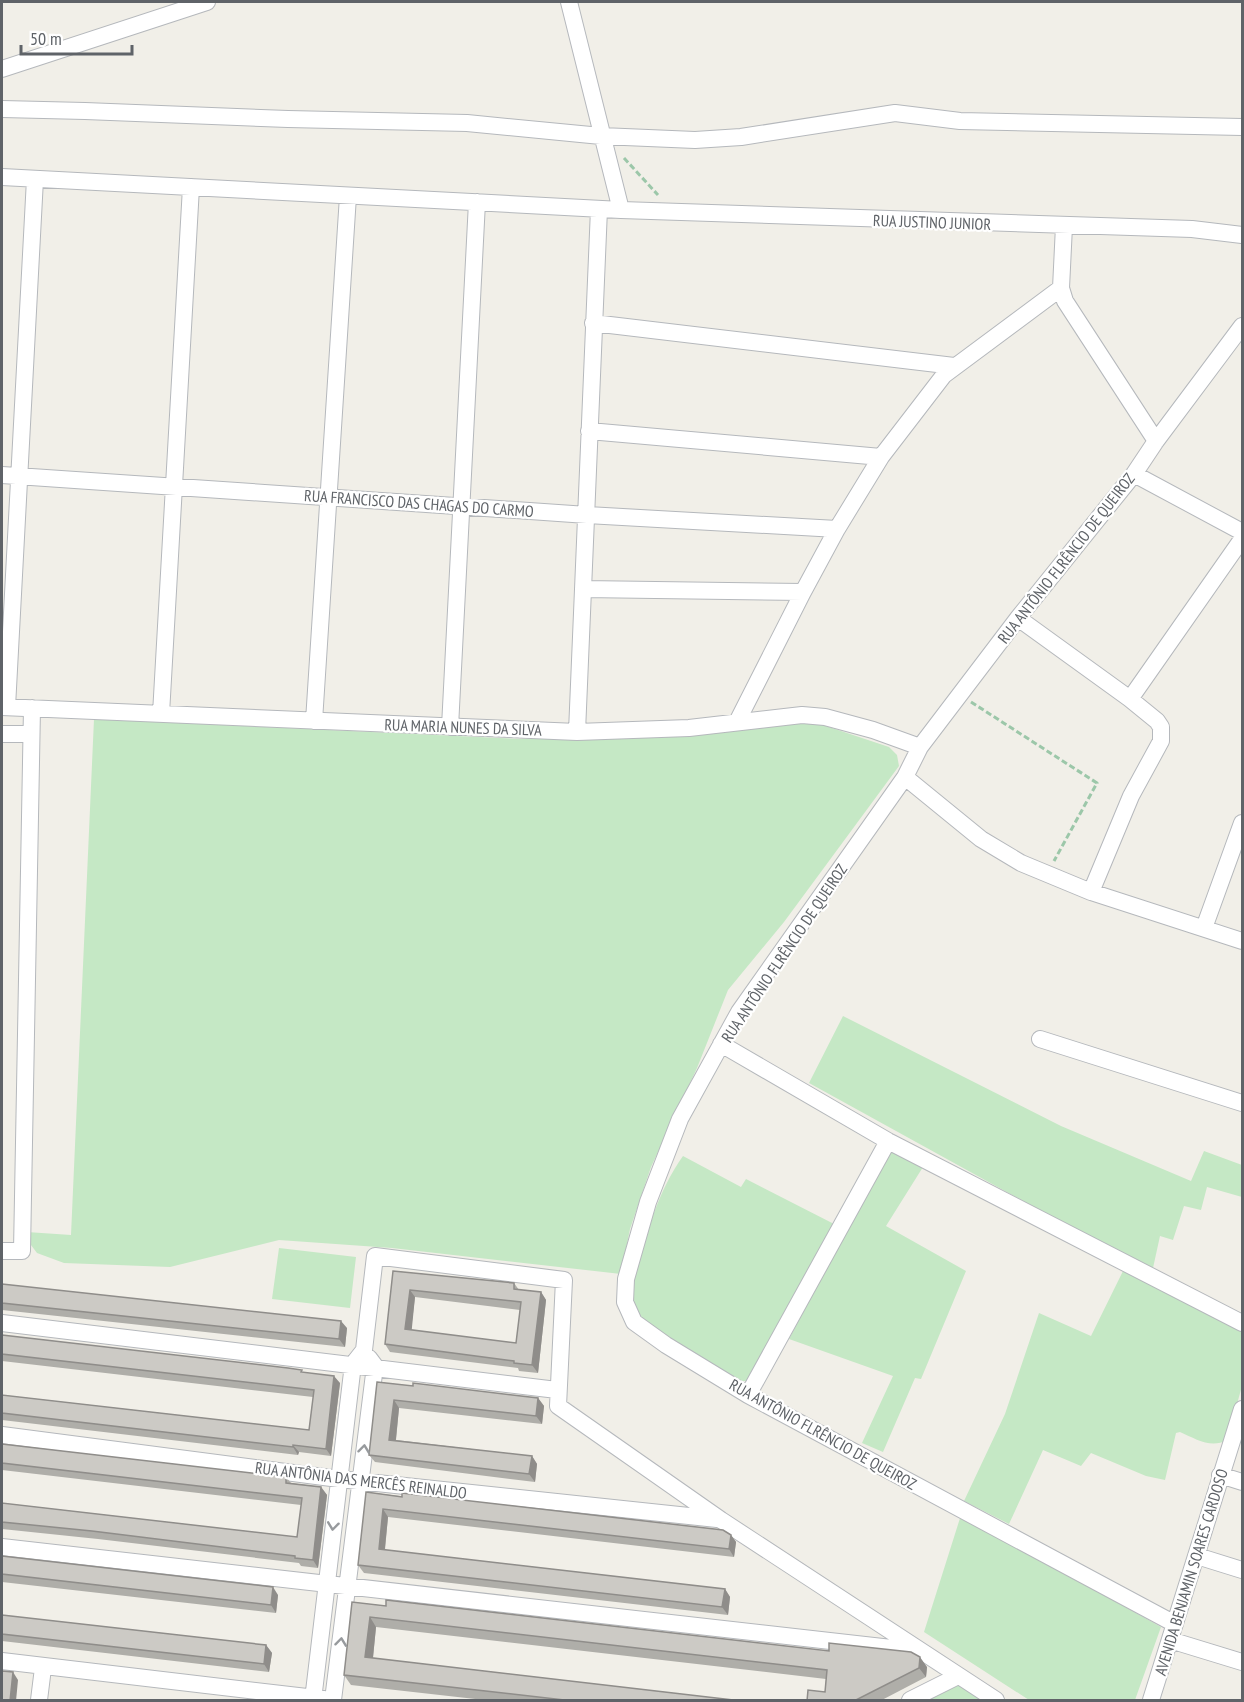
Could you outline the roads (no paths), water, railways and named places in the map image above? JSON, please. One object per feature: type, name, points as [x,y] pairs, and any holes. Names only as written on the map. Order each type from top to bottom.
[{"type":"street","points":[[2,69],[207,2]]},
{"type":"street","points":[[569,2],[621,210]]},
{"type":"street","points":[[2,109],[467,123],[601,136],[695,140],[741,137],[895,112],[960,121],[1242,127]]},
{"type":"street","name":"RUA JUSTINO JUNIOR","points":[[2,177],[599,209],[1192,229],[1242,235]]},
{"type":"street","points":[[4,707],[35,179]]},
{"type":"street","points":[[161,714],[191,187]]},
{"type":"street","points":[[314,720],[348,196]]},
{"type":"street","points":[[450,727],[477,202]]},
{"type":"street","points":[[576,732],[599,209]]},
{"type":"street","points":[[1064,226],[1061,288],[1071,311],[1156,441]]},
{"type":"street","points":[[736,723],[837,529],[881,457],[944,375],[1061,288]]},
{"type":"street","points":[[593,323],[954,366]]},
{"type":"street","name":"RUA ANTÔNIO FLRÊNCIO DE QUEIROZ","points":[[1175,1624],[748,1395],[666,1345],[634,1322],[625,1302],[626,1279],[648,1202],[680,1119],[739,1012],[905,777],[920,747],[1018,618],[1134,474],[1242,326]]},
{"type":"street","points":[[589,431],[881,457]]},
{"type":"street","points":[[1134,474],[1242,532]]},
{"type":"street","name":"RUA FRANCISCO DAS CHAGAS DO CARMO","points":[[2,475],[587,515],[837,529]]},
{"type":"street","points":[[1130,699],[1242,539]]},
{"type":"street","points":[[583,590],[803,592]]},
{"type":"street","points":[[1018,618],[1130,699],[1157,721],[1162,734],[1161,741],[1131,796],[1091,892]]},
{"type":"street","name":"RUA MARIA NUNES DA SILVA","points":[[4,707],[576,732],[689,728],[795,715],[825,717],[873,730],[920,747]]},
{"type":"street","points":[[2,1251],[22,1251],[32,708]]},
{"type":"street","points":[[2,734],[31,734]]},
{"type":"street","points":[[905,777],[981,839],[1021,862],[1091,892],[1242,941]]},
{"type":"street","points":[[1204,928],[1242,823]]},
{"type":"street","points":[[1040,1039],[1242,1103]]},
{"type":"street","points":[[721,1044],[888,1141],[1242,1323]]},
{"type":"street","points":[[748,1395],[888,1141]]},
{"type":"street","points":[[313,1699],[353,1364],[364,1350],[375,1256],[564,1280],[558,1406],[721,1520],[996,1701]]},
{"type":"street","points":[[2,1323],[375,1366],[558,1390]]},
{"type":"street","points":[[333,1700],[375,1366],[364,1350]]},
{"type":"street","name":"AVENIDA BENJAMIN SOARES CARDOSO","points":[[1151,1701],[1242,1409]]},
{"type":"street","name":"RUA ANTÔNIA DAS MERCÊS REINALDO","points":[[2,1435],[339,1479],[721,1520]]},
{"type":"street","points":[[1220,1475],[1242,1482]]},
{"type":"street","points":[[2,1548],[922,1651]]},
{"type":"street","points":[[1197,1556],[1242,1570]]},
{"type":"street","points":[[1170,1640],[1242,1662]]},
{"type":"street","points":[[2,1661],[43,1668],[340,1701]]},
{"type":"street","points":[[39,1701],[43,1668]]},
{"type":"street","points":[[910,1701],[958,1676]]}]
